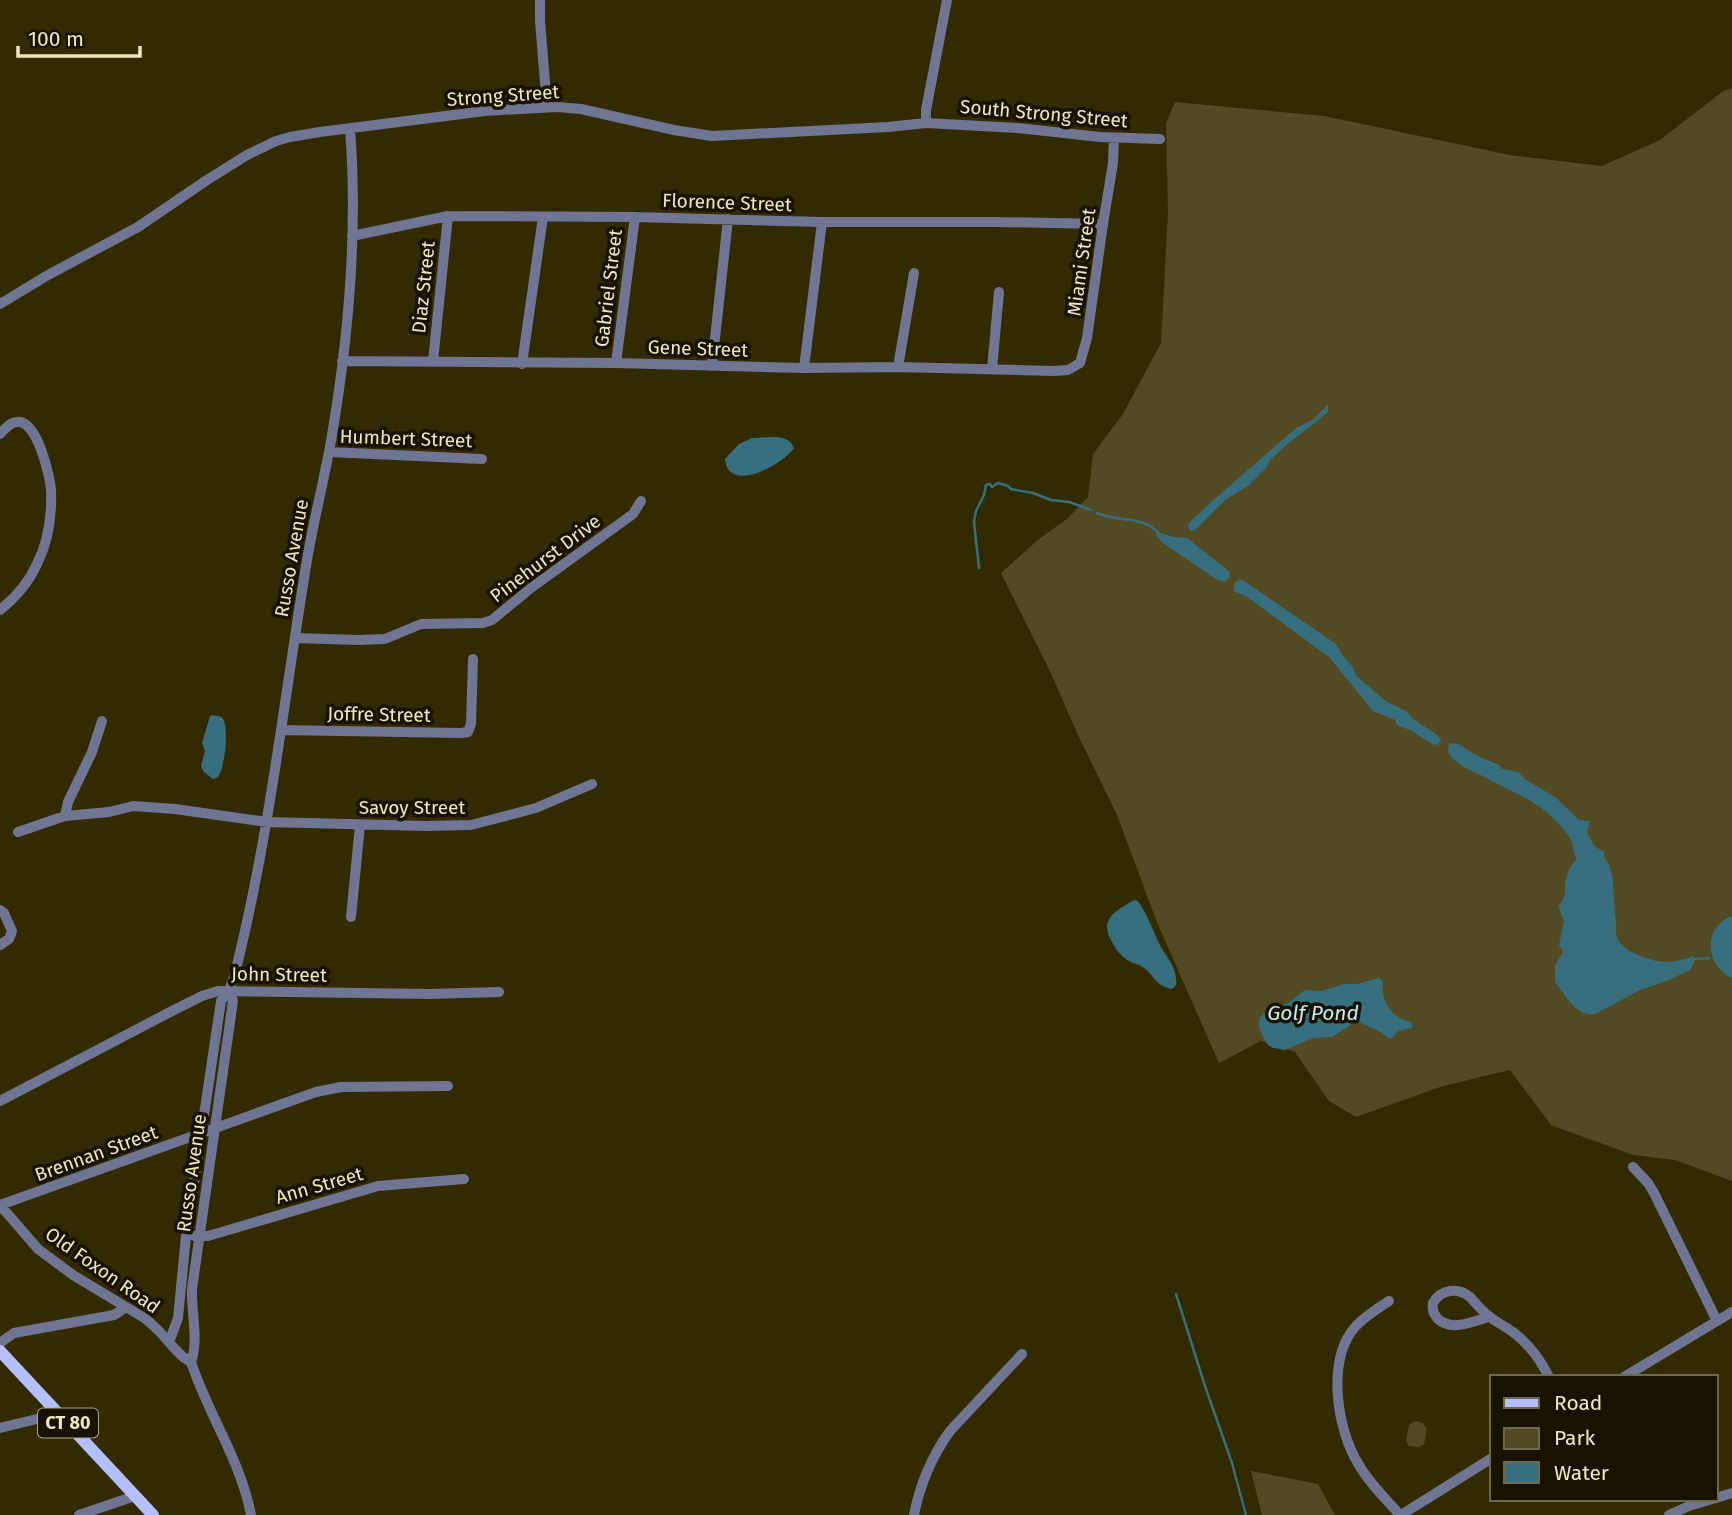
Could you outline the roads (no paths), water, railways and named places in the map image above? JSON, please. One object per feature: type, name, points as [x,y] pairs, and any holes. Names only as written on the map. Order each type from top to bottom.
[{"type":"main road","name":"CT 80","points":[[0,1351],[153,1515]]},
{"type":"street","points":[[540,0],[547,107]]},
{"type":"street","points":[[926,122],[947,0]]},
{"type":"street","name":"Strong Street","points":[[0,304],[138,227],[207,180],[266,145],[290,137],[474,113],[547,107],[581,109],[682,132],[712,136],[878,128],[926,122]]},
{"type":"street","name":"South Strong Street","points":[[926,122],[1114,138],[1160,139]]},
{"type":"street","name":"Russo Avenue","points":[[167,1340],[171,1337],[177,1318],[186,1236],[221,1000],[229,990],[237,969],[267,822],[307,560],[329,452],[342,361],[351,262],[353,187],[350,129]]},
{"type":"street","name":"Miami Street","points":[[1054,371],[1073,368],[1080,363],[1083,355],[1113,163],[1114,138]]},
{"type":"street","name":"Florence Street","points":[[352,236],[448,216],[1103,224]]},
{"type":"street","name":"Diaz Street","points":[[433,361],[448,216]]},
{"type":"street","points":[[522,364],[543,217]]},
{"type":"street","name":"Gabriel Street","points":[[616,363],[635,217]]},
{"type":"street","points":[[712,366],[728,219]]},
{"type":"street","points":[[804,368],[822,222]]},
{"type":"street","points":[[898,367],[914,273]]},
{"type":"street","points":[[992,369],[999,292]]},
{"type":"street","name":"Gene Street","points":[[342,361],[1054,371]]},
{"type":"street","points":[[0,434],[15,422],[28,426],[46,461],[51,498],[49,524],[37,564],[18,592],[0,610]]},
{"type":"street","name":"Humbert Street","points":[[329,452],[482,459]]},
{"type":"street","name":"Pinehurst Drive","points":[[295,638],[385,639],[421,624],[483,623],[492,620],[531,588],[633,514],[641,501]]},
{"type":"street","name":"Joffre Street","points":[[281,730],[468,732],[471,724],[473,659]]},
{"type":"street","points":[[65,816],[68,802],[92,752],[102,721]]},
{"type":"street","name":"Savoy Street","points":[[18,832],[65,816],[133,806],[267,822],[471,825],[536,808],[592,784]]},
{"type":"street","points":[[351,917],[360,825]]},
{"type":"street","points":[[0,910],[9,921],[12,931],[9,939],[0,945]]},
{"type":"street","name":"Russo Avenue","points":[[191,1362],[195,1352],[192,1289],[233,1000],[229,990]]},
{"type":"street","name":"John Street","points":[[0,1101],[202,996],[218,991],[430,994],[499,992]]},
{"type":"street","name":"Brennan Street","points":[[0,1205],[316,1092],[341,1087],[448,1086]]},
{"type":"street","points":[[1633,1167],[1654,1193],[1717,1321]]},
{"type":"street","name":"Ann Street","points":[[186,1236],[208,1236],[378,1186],[464,1179]]},
{"type":"street","name":"Old Foxon Road","points":[[0,1205],[25,1236],[51,1259],[146,1320],[191,1362],[240,1475],[251,1515]]},
{"type":"street","points":[[1489,1317],[1451,1326],[1442,1323],[1434,1315],[1433,1303],[1435,1298],[1447,1291],[1458,1291],[1468,1296],[1489,1317],[1522,1340],[1538,1357],[1548,1375]]},
{"type":"street","points":[[1389,1301],[1354,1328],[1342,1351],[1338,1382],[1340,1417],[1358,1465],[1400,1515],[1490,1459]]},
{"type":"street","points":[[0,1343],[14,1333],[114,1315],[126,1307]]},
{"type":"street","points":[[1627,1375],[1732,1312]]},
{"type":"street","points":[[914,1515],[923,1480],[940,1444],[1022,1354]]},
{"type":"street","points":[[0,1428],[41,1418],[54,1409]]},
{"type":"street","points":[[79,1515],[135,1496]]},
{"type":"street","points":[[1669,1515],[1707,1501]]},
{"type":"water","points":[[1327,405],[1328,412],[1284,447],[1249,485],[1225,500],[1195,530],[1188,528],[1189,523],[1211,502],[1296,428],[1314,419]]},
{"type":"water","points":[[752,438],[782,438],[794,448],[769,468],[746,476],[736,475],[728,470],[725,459],[739,444]]},
{"type":"water","points":[[1158,532],[1187,538],[1229,571],[1230,577],[1224,582],[1216,579],[1163,543],[1156,535]]},
{"type":"water","points":[[1240,580],[1336,644],[1353,667],[1356,676],[1387,702],[1406,711],[1437,735],[1441,739],[1439,743],[1434,745],[1397,725],[1395,720],[1373,711],[1329,657],[1247,597],[1234,591],[1235,582]]},
{"type":"water","points":[[212,715],[223,719],[226,738],[220,772],[218,777],[213,779],[201,766],[205,751],[202,743]]},
{"type":"water","points":[[1449,743],[1458,744],[1502,769],[1518,772],[1526,780],[1555,797],[1579,820],[1590,821],[1587,832],[1594,846],[1604,852],[1611,870],[1616,933],[1620,943],[1651,960],[1671,962],[1694,956],[1690,970],[1642,989],[1597,1013],[1578,1010],[1555,982],[1555,965],[1563,952],[1559,945],[1564,921],[1558,906],[1564,896],[1568,873],[1577,858],[1571,839],[1556,821],[1538,806],[1457,762],[1448,752]]},
{"type":"water","points":[[1134,900],[1138,901],[1144,911],[1174,969],[1176,983],[1172,989],[1161,985],[1145,969],[1122,956],[1108,934],[1107,927],[1111,917]]},
{"type":"water","points":[[1732,916],[1732,978],[1723,973],[1717,965],[1711,947],[1715,929],[1722,921]]},
{"type":"water","name":"Golf Pond","points":[[1379,978],[1383,981],[1384,998],[1389,1008],[1411,1022],[1412,1028],[1398,1031],[1389,1038],[1377,1030],[1355,1022],[1332,1037],[1313,1038],[1285,1050],[1270,1047],[1266,1042],[1259,1025],[1262,1016],[1289,1003],[1305,990],[1322,991]]},
{"type":"waterway","points":[[979,568],[974,522],[986,485],[990,484],[992,487],[998,483],[1011,489],[1069,502],[1091,510]]},
{"type":"waterway","points":[[1097,513],[1143,523],[1158,532]]},
{"type":"waterway","points":[[1695,959],[1709,958]]},
{"type":"waterway","points":[[1176,1294],[1232,1463],[1246,1515]]}]
